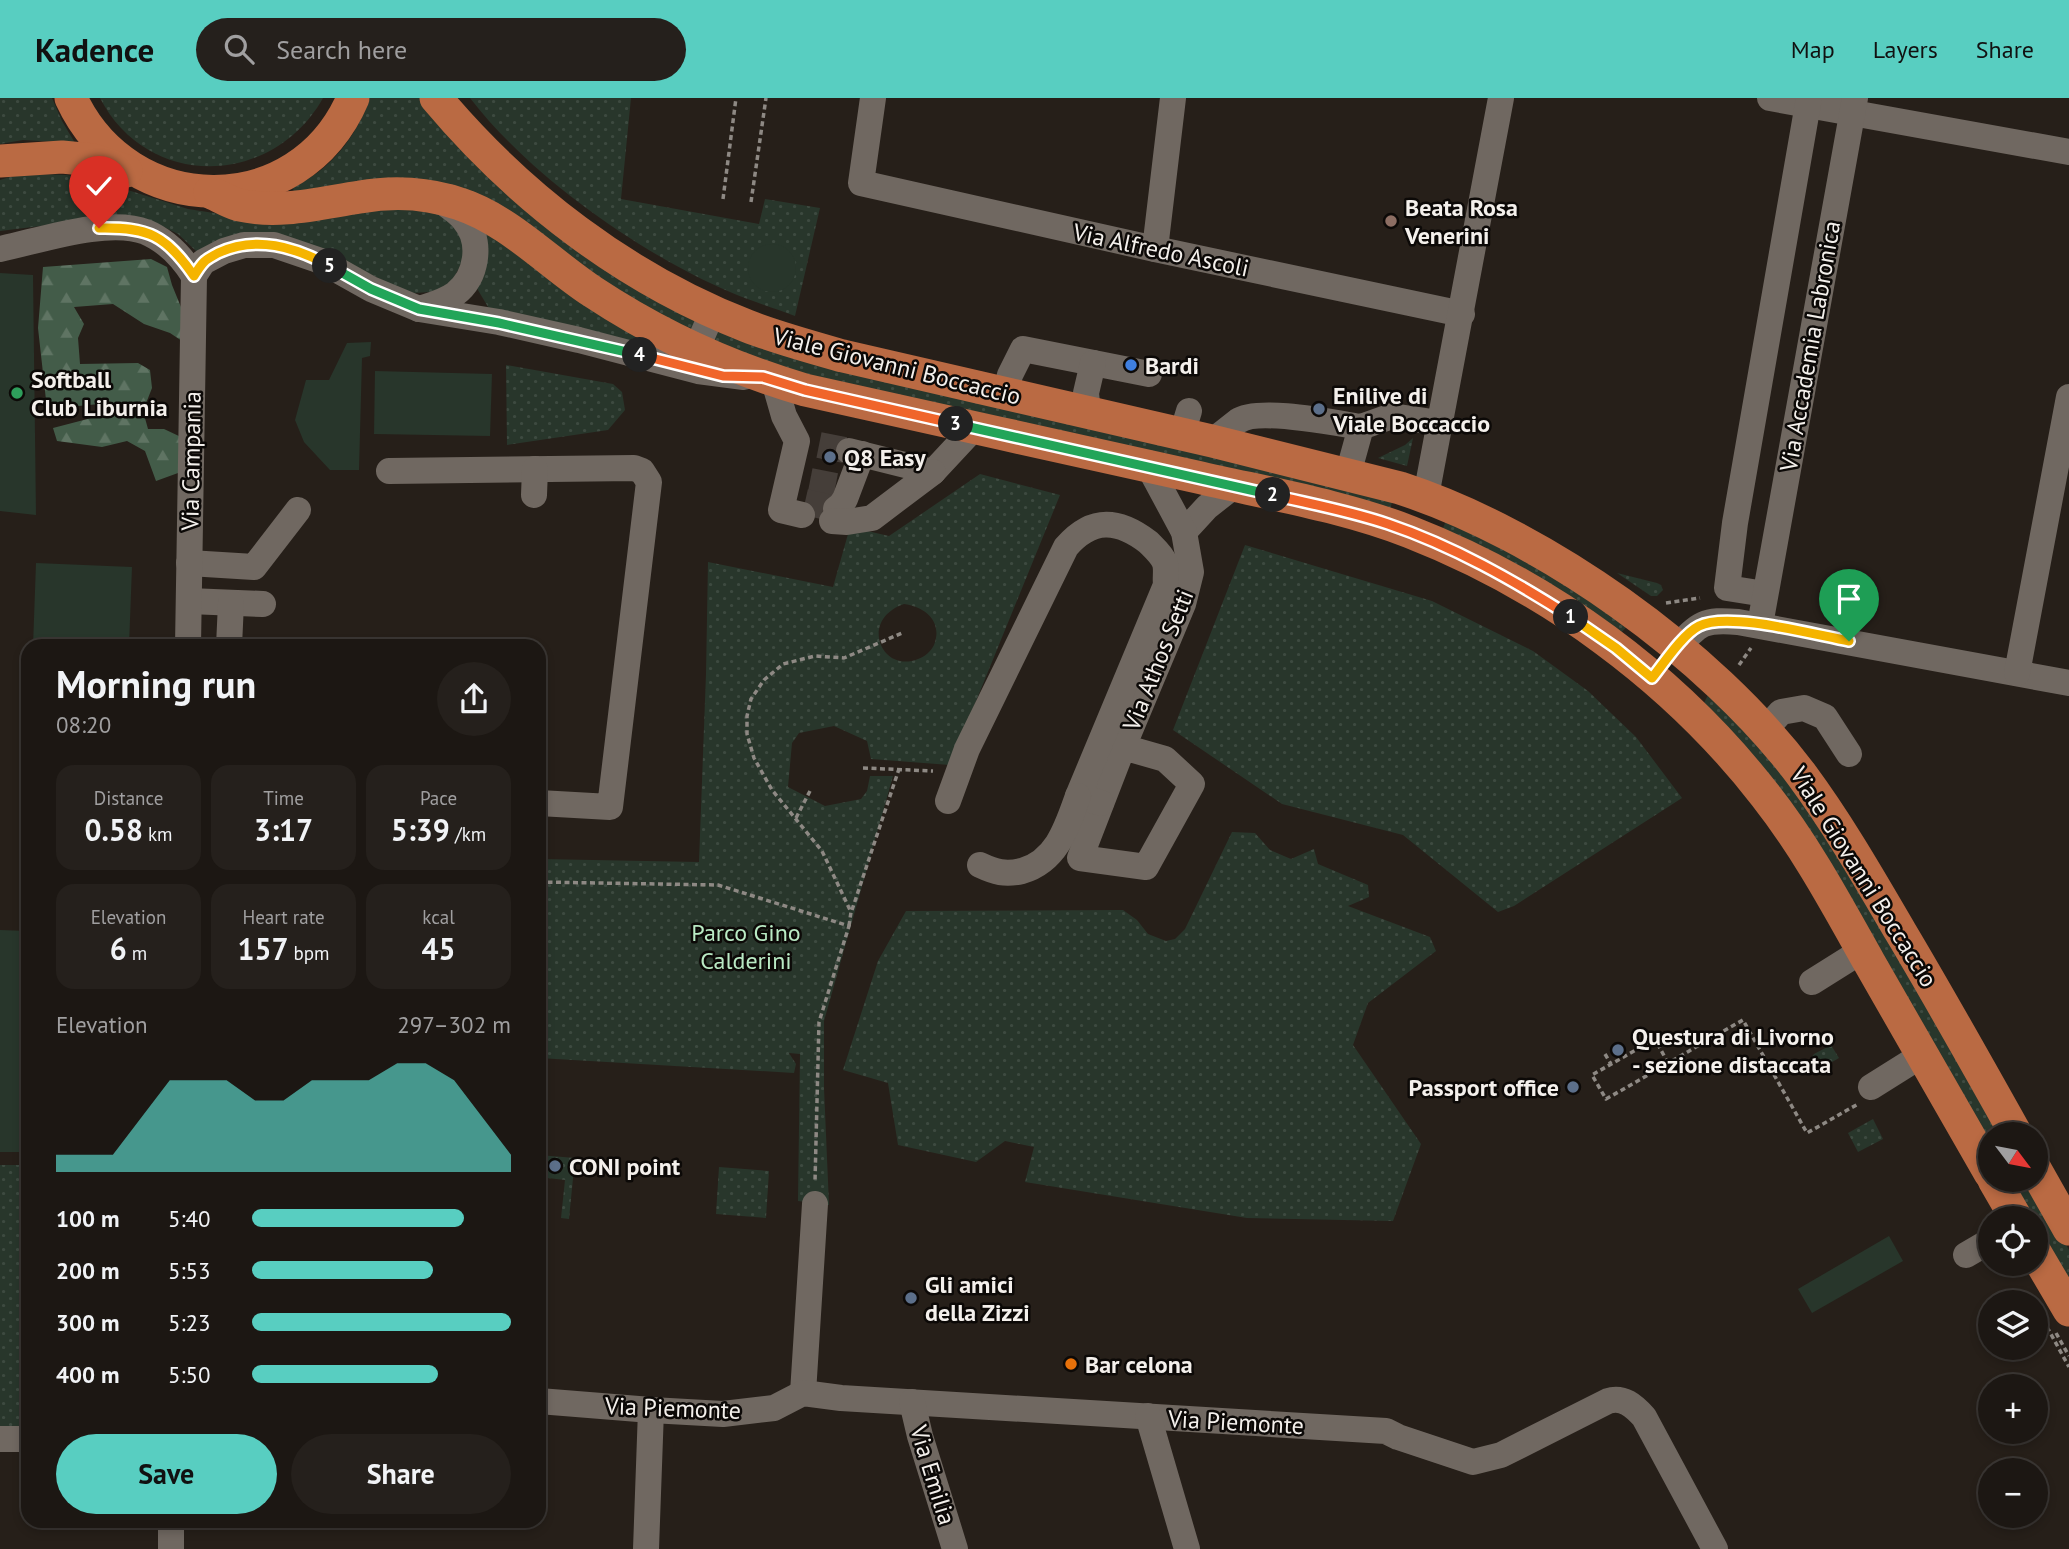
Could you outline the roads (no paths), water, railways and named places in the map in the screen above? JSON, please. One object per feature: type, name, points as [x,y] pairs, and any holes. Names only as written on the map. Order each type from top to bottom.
[{"type":"main road","name":"Viale Giovanni Boccaccio","points":[[71,98],[85,124],[108,151],[136,172],[188,190],[210,192],[256,185],[299,164],[334,131],[353,98]]},
{"type":"main road","name":"Viale Giovanni Boccaccio","points":[[436,98],[492,160],[605,252],[746,326],[792,342],[1005,395],[1088,413],[1194,429],[1426,496],[1493,527],[1574,572],[1677,648],[1765,730],[1801,774],[1861,864],[2009,1122]]},
{"type":"main road","points":[[0,161],[41,158],[93,160],[152,179]]},
{"type":"main road","name":"Viale Giovanni Boccaccio","points":[[210,192],[236,204],[279,209],[377,195],[408,194],[435,197],[463,205],[485,215],[592,292],[631,316],[696,350],[768,379],[805,390],[1357,514],[1413,534],[1500,573],[1610,643],[1652,678],[1720,742],[1766,796],[1809,859],[1978,1152]]},
{"type":"main road","points":[[1413,534],[1426,496]]},
{"type":"main road","points":[[1652,678],[1677,648]]},
{"type":"main road","points":[[2048,1192],[2069,1229]]},
{"type":"main road","points":[[2043,1276],[2056,1315]]},
{"type":"street","name":"Via Alfredo Ascoli","points":[[873,98],[861,183],[1462,314]]},
{"type":"street","points":[[1155,249],[1173,98]]},
{"type":"street","points":[[1426,496],[1502,98]]},
{"type":"street","points":[[1770,98],[1850,103],[2069,152]]},
{"type":"street","name":"Via Accademia Labronica","points":[[1722,621],[1716,593],[1735,523],[1808,101]]},
{"type":"street","name":"Via Accademia Labronica","points":[[1762,625],[1765,594],[1850,103]]},
{"type":"street","points":[[419,309],[440,303],[457,292],[469,278],[475,262],[475,242],[469,227],[456,212],[435,197]]},
{"type":"street","points":[[8,245],[99,228],[131,228],[146,232],[168,245],[180,256],[194,276]]},
{"type":"street","name":"Viale Giovanni Boccaccio","points":[[194,276],[203,262],[224,251],[244,244],[274,245],[321,261],[364,286],[419,309],[569,337],[710,373],[768,379]]},
{"type":"street","name":"Via Campania","points":[[188,639],[194,276]]},
{"type":"street","points":[[696,350],[713,311]]},
{"type":"street","points":[[1005,395],[1010,375],[1023,349],[1149,374]]},
{"type":"street","points":[[1088,413],[1086,393],[1093,363]]},
{"type":"street","points":[[768,379],[784,416],[801,478]]},
{"type":"street","points":[[2017,673],[2069,397]]},
{"type":"street","points":[[1194,429],[1233,426],[1239,420],[1270,415],[1361,427],[1392,416],[1439,423]]},
{"type":"street","points":[[1348,474],[1361,427]]},
{"type":"street","points":[[933,472],[845,484],[847,522],[872,518],[933,472],[974,428]]},
{"type":"street","name":"Via Athos Setti","points":[[1123,747],[1165,758],[1192,784],[1146,867],[1080,858],[1090,800],[1123,747],[1188,589],[1191,572],[1184,532],[1148,466]]},
{"type":"street","points":[[389,471],[634,468],[642,471],[649,482],[610,807],[546,803]]},
{"type":"street","points":[[534,495],[536,469]]},
{"type":"street","points":[[1184,532],[1208,507],[1235,485]]},
{"type":"street","points":[[189,563],[254,567],[298,510]]},
{"type":"street","points":[[948,801],[967,748],[1066,547],[1076,535],[1102,524],[1115,524],[1141,537],[1156,549],[1165,564],[1166,585],[1090,800],[1051,854],[1032,868],[1008,875],[992,871],[980,864]]},
{"type":"street","points":[[1716,593],[1765,594]]},
{"type":"street","points":[[189,601],[263,604]]},
{"type":"street","points":[[229,639],[230,603]]},
{"type":"street","points":[[1677,648],[1696,627],[1712,621],[1722,621],[1762,625],[2069,683]]},
{"type":"street","points":[[1765,730],[1781,712],[1804,708],[1825,717],[1849,754]]},
{"type":"street","points":[[1812,982],[1863,950]]},
{"type":"street","points":[[1868,1093],[1922,1055]]},
{"type":"street","points":[[803,1393],[809,1220]]},
{"type":"street","points":[[1966,1255],[1978,1248]]},
{"type":"street","name":"Via Piemonte","points":[[546,1402],[723,1413],[774,1408],[803,1393],[841,1398],[1386,1431],[1473,1462],[1501,1455],[1614,1399],[1628,1403],[1644,1417],[1715,1549]]},
{"type":"street","name":"Via Emilia","points":[[912,1402],[955,1549]]},
{"type":"street","points":[[646,1549],[651,1410]]},
{"type":"street","points":[[1148,1416],[1187,1549]]},
{"type":"street","points":[[0,1439],[21,1439]]},
{"type":"street","points":[[171,1549],[172,1528]]},
{"type":"tunnel","points":[[819,445],[849,451]]},
{"type":"tunnel","points":[[810,481],[841,487]]},
{"type":"tunnel","points":[[805,502],[836,509]]},
{"type":"place","name":"Beata Rosa Venerini","points":[[1391,221]]},
{"type":"place","name":"Bardi","points":[[1131,365]]},
{"type":"place","name":"Softball Club Liburnia","points":[[17,393]]},
{"type":"place","name":"Enilive di Viale Boccaccio","points":[[1319,409]]},
{"type":"place","name":"Q8 Easy","points":[[830,457]]},
{"type":"place","name":"Questura di Livorno - sezione distaccata","points":[[1618,1050]]},
{"type":"place","name":"Passport office","points":[[1573,1087]]},
{"type":"place","name":"CONI point","points":[[555,1166]]},
{"type":"place","name":"Gli amici della Zizzi","points":[[911,1298]]},
{"type":"place","name":"Bar celona","points":[[1071,1364]]},
{"type":"park label","name":"Parco Gino Calderini","points":[[746,946]]}]
